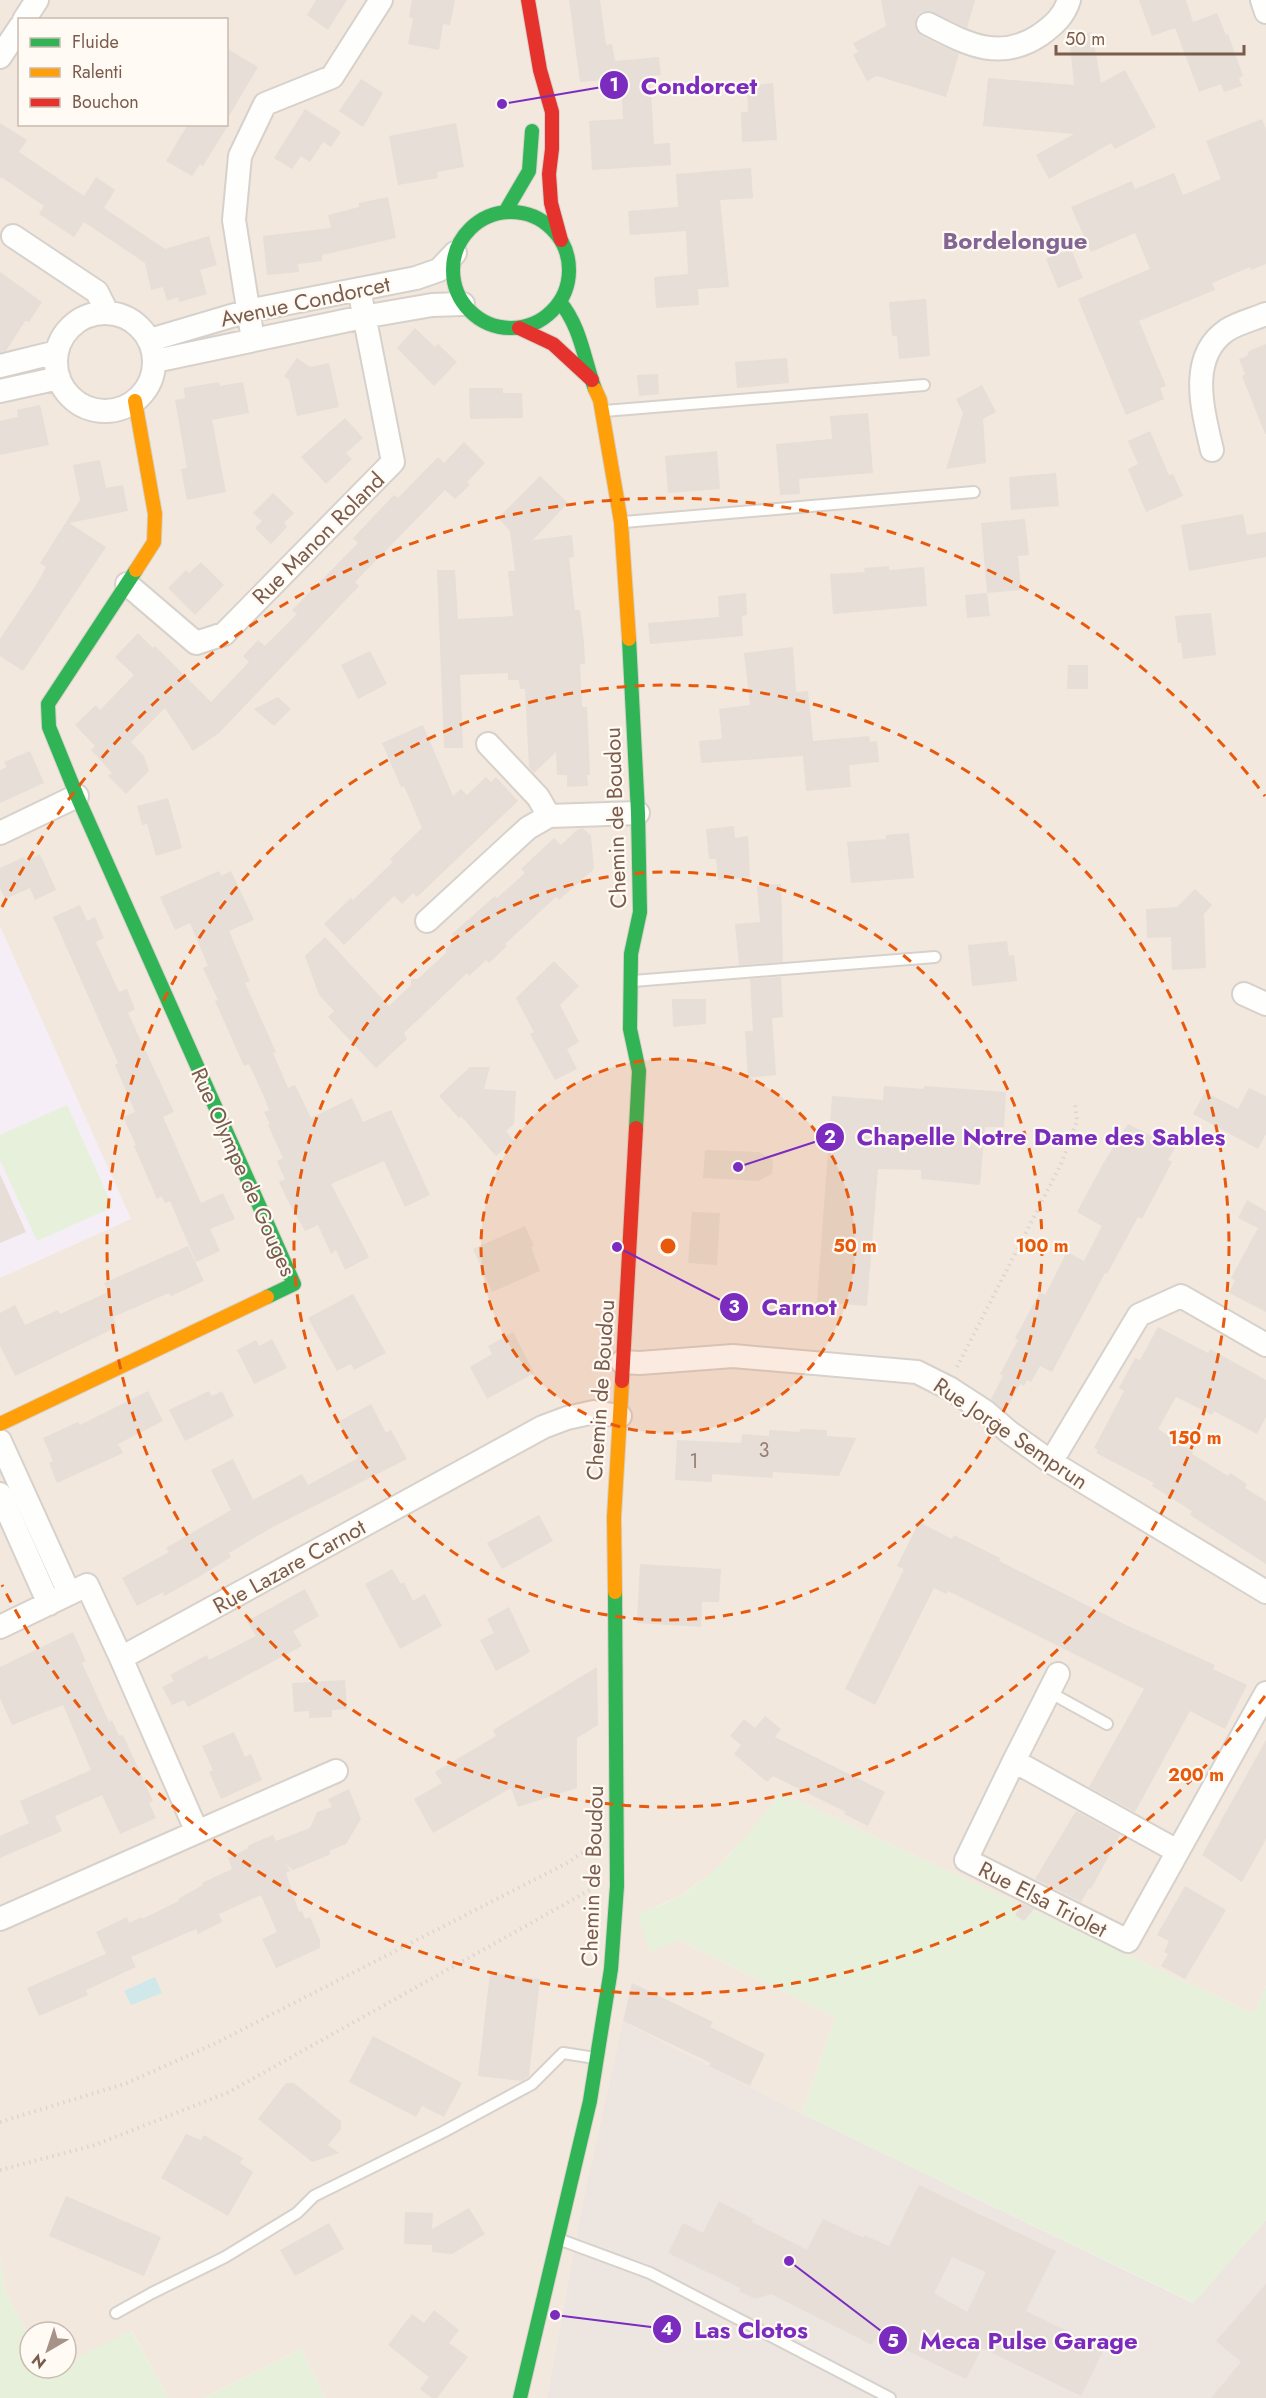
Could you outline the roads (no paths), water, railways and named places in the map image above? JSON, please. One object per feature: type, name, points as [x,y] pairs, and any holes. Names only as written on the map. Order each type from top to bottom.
[{"type":"street","points":[[25,18],[37,0]]},
{"type":"street","points":[[253,340],[234,220],[240,156],[265,104],[332,77],[381,0]]},
{"type":"street","points":[[528,0],[540,70],[552,112],[550,203],[567,255],[569,271],[567,287],[560,302],[549,315],[535,324],[519,328],[503,328],[487,324],[463,304],[455,288],[453,270],[455,253],[462,238],[474,225],[489,216],[505,212],[521,213],[537,218],[550,227],[561,240]]},
{"type":"street","points":[[928,24],[976,47],[1006,49],[1029,43],[1047,30],[1065,14],[1069,0]]},
{"type":"street","points":[[1262,0],[1266,12]]},
{"type":"street","points":[[0,57],[18,30]]},
{"type":"street","points":[[536,100],[540,70]]},
{"type":"street","points":[[505,212],[529,171],[533,120]]},
{"type":"street","points":[[13,236],[97,292],[107,312]]},
{"type":"street","name":"Avenue Condorcet","points":[[152,350],[248,311],[416,278],[439,270],[455,253]]},
{"type":"street","points":[[359,289],[363,317]]},
{"type":"street","name":"Chemin de Boudou","points":[[520,2398],[598,2059],[611,1969],[617,1886],[614,1517],[631,1248],[639,1071],[630,1029],[631,954],[640,912],[638,813],[621,522],[602,412],[584,348],[567,309],[560,302]]},
{"type":"street","name":"Avenue Condorcet","points":[[152,350],[253,340],[432,305],[463,304]]},
{"type":"street","points":[[107,312],[119,314],[135,322],[152,350],[153,373],[147,389],[135,401],[117,409],[100,411],[84,406],[70,396],[59,378],[57,352],[62,337],[73,324],[90,315],[107,312]]},
{"type":"street","points":[[1212,450],[1201,402],[1203,362],[1210,344],[1228,329],[1266,314]]},
{"type":"street","name":"Rue Manon Roland","points":[[127,584],[196,643],[224,634],[393,462],[363,317]]},
{"type":"street","name":"Chemin de Boudou","points":[[519,328],[553,344],[592,380]]},
{"type":"street","points":[[0,366],[57,352]]},
{"type":"street","points":[[0,391],[59,378]]},
{"type":"street","name":"Rue Olympe de Gouges","points":[[0,1424],[294,1284],[77,796],[49,727],[48,704],[154,542],[155,514],[135,401]]},
{"type":"street","points":[[488,744],[538,797],[549,816]]},
{"type":"street","points":[[0,833],[77,796]]},
{"type":"street","points":[[427,921],[528,828],[549,816],[638,813]]},
{"type":"street","points":[[1244,994],[1266,1004]]},
{"type":"street","points":[[1051,1462],[1139,1315],[1180,1296],[1266,1344]]},
{"type":"street","name":"Rue Jorge Semprun","points":[[622,1362],[640,1363],[733,1356],[917,1372],[949,1388],[986,1412],[1008,1432],[1051,1462],[1266,1592]]},
{"type":"street","name":"Rue Lazare Carnot","points":[[120,1658],[543,1427],[567,1418],[594,1412],[620,1416]]},
{"type":"street","points":[[0,1441],[69,1593]]},
{"type":"street","points":[[0,1494],[49,1604]]},
{"type":"street","points":[[0,1627],[87,1585],[197,1832]]},
{"type":"street","name":"Rue Elsa Triolet","points":[[1053,1683],[966,1860],[1128,1941],[1266,1693]]},
{"type":"street","points":[[1014,1761],[1177,1851]]},
{"type":"street","points":[[0,1919],[336,1771]]},
{"type":"lane","points":[[602,412],[614,409],[924,385]]},
{"type":"lane","points":[[621,522],[974,492]]},
{"type":"lane","points":[[631,981],[935,957]]},
{"type":"lane","points":[[1053,1683],[1107,1724]]},
{"type":"lane","points":[[116,2313],[225,2257],[297,2213],[314,2196],[432,2138],[532,2084],[563,2053],[598,2059]]},
{"type":"lane","points":[[558,2238],[650,2273],[890,2398]]},
{"type":"water","points":[[155,1977],[162,1993],[131,2005],[124,1991]]},
{"type":"place","name":"Condorcet","points":[[502,104]]},
{"type":"place","name":"Chapelle Notre Dame des Sables","points":[[738,1167]]},
{"type":"place","name":"Carnot","points":[[617,1247]]},
{"type":"place","name":"Meca Pulse Garage","points":[[789,2261]]},
{"type":"place","name":"Las Clotos","points":[[555,2315]]},
{"type":"district","name":"Bordelongue","points":[[1015,240]]}]
